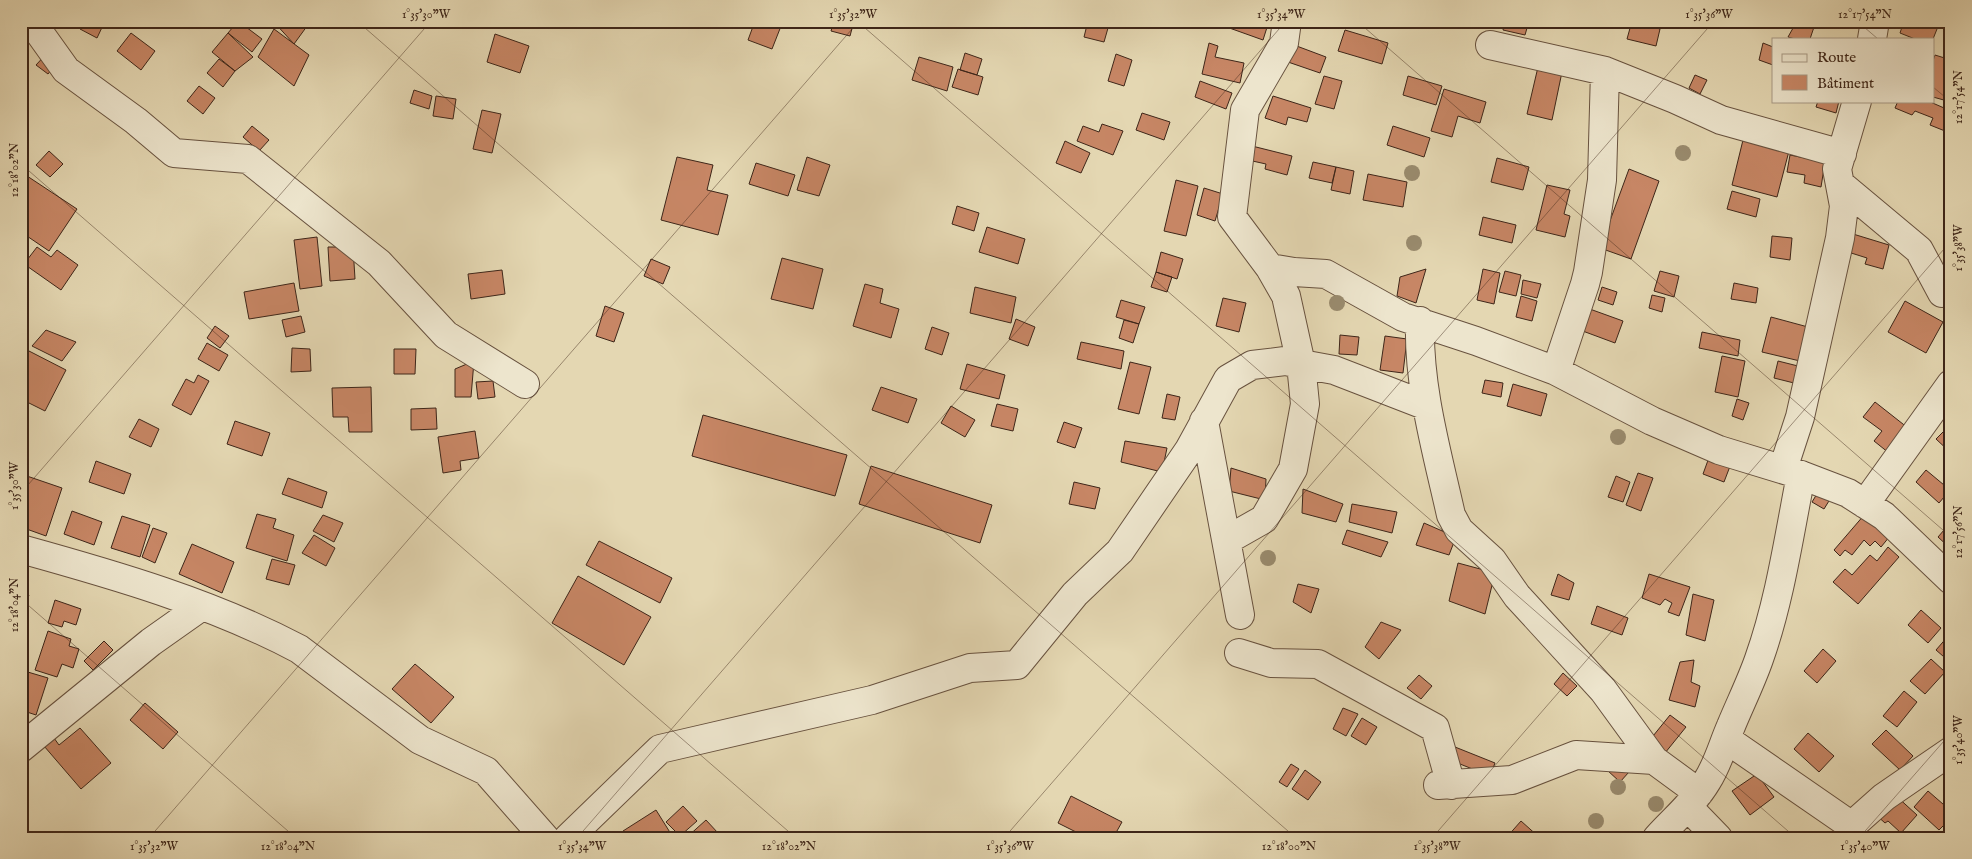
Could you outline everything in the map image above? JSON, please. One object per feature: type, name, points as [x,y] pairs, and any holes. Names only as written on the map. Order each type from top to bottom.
[{"type":"street","points":[[31,21],[66,70],[136,121],[174,153],[248,159],[379,263],[446,335],[525,384]]},
{"type":"street","points":[[1226,540],[1264,519],[1293,469],[1305,404],[1301,364],[1286,296],[1270,268],[1232,217],[1245,110],[1284,43],[1287,21]]},
{"type":"street","points":[[1872,38],[1875,21]]},
{"type":"street","points":[[1490,45],[1605,70],[1721,120],[1842,154]]},
{"type":"street","points":[[1556,371],[1586,284],[1591,254],[1602,180],[1605,70]]},
{"type":"street","points":[[1657,838],[1694,800],[1707,781],[1759,658],[1785,561],[1792,472],[1800,417],[1840,238],[1844,206],[1837,169],[1857,102]]},
{"type":"street","points":[[1840,184],[1919,250],[1942,293],[1951,290]]},
{"type":"street","points":[[1270,268],[1326,274],[1403,317],[1420,321],[1556,371],[1652,421],[1718,450],[1792,472],[1848,493],[1884,516],[1951,580]]},
{"type":"street","points":[[1420,321],[1419,344],[1426,406],[1451,515],[1459,530],[1492,560],[1517,596],[1603,690],[1654,760],[1694,800],[1718,838]]},
{"type":"street","points":[[568,838],[660,749],[872,700],[970,668],[1017,665],[1075,594],[1120,551],[1189,450],[1228,379],[1252,365],[1285,361],[1334,370],[1426,406]]},
{"type":"street","points":[[1865,504],[1951,384]]},
{"type":"street","points":[[1204,421],[1240,615]]},
{"type":"street","points":[[21,549],[94,570],[202,606],[300,648],[420,740],[486,771],[546,838]]},
{"type":"street","points":[[21,748],[151,642],[202,606]]},
{"type":"street","points":[[1239,653],[1271,663],[1318,664],[1435,728],[1445,785],[1512,780],[1576,755],[1654,760]]},
{"type":"street","points":[[1726,739],[1849,824],[1857,821],[1884,797],[1951,751]]},
{"type":"building","points":[[85,21],[105,21],[97,38],[80,29]]},
{"type":"building","points":[[238,21],[262,39],[252,52],[228,33]]},
{"type":"building","points":[[273,21],[310,21],[310,22],[294,44]]},
{"type":"building","points":[[755,21],[783,21],[772,49],[748,40]]},
{"type":"building","points":[[834,21],[854,21],[850,36],[831,31]]},
{"type":"building","points":[[1088,21],[1110,21],[1104,42],[1084,37]]},
{"type":"building","points":[[1222,21],[1269,21],[1263,40],[1221,25]]},
{"type":"building","points":[[1505,21],[1529,21],[1525,35],[1503,30]]},
{"type":"building","points":[[1632,21],[1660,29],[1656,46],[1627,39]]},
{"type":"building","points":[[1797,21],[1815,24],[1810,38],[1788,37]]},
{"type":"building","points":[[1904,21],[1932,21],[1939,24],[1933,38],[1912,38],[1900,33]]},
{"type":"building","points":[[274,29],[309,55],[294,86],[258,57]]},
{"type":"building","points":[[1345,30],[1388,43],[1382,64],[1338,51]]},
{"type":"building","points":[[131,33],[155,51],[141,70],[117,51]]},
{"type":"building","points":[[228,33],[253,57],[235,71],[212,52]]},
{"type":"building","points":[[495,34],[529,46],[520,73],[487,62]]},
{"type":"building","points":[[1209,43],[1218,46],[1215,57],[1244,63],[1240,83],[1202,74]]},
{"type":"building","points":[[1763,43],[1772,47],[1772,65],[1759,60]]},
{"type":"building","points":[[1294,45],[1326,57],[1320,73],[1288,62]]},
{"type":"building","points":[[49,51],[57,63],[48,74],[36,65]]},
{"type":"building","points":[[965,53],[982,59],[977,75],[960,70]]},
{"type":"building","points":[[1116,54],[1132,60],[1124,86],[1108,81]]},
{"type":"building","points":[[1935,55],[1951,60],[1951,102],[1934,97]]},
{"type":"building","points":[[919,57],[953,67],[947,91],[912,80]]},
{"type":"building","points":[[219,59],[235,71],[223,87],[207,73]]},
{"type":"building","points":[[1538,67],[1562,72],[1552,120],[1527,114]]},
{"type":"building","points":[[958,69],[983,77],[978,95],[952,87]]},
{"type":"building","points":[[1695,75],[1707,80],[1700,94],[1689,88]]},
{"type":"building","points":[[1324,76],[1342,81],[1334,109],[1315,104]]},
{"type":"building","points":[[1408,76],[1442,86],[1436,105],[1403,95]]},
{"type":"building","points":[[1200,81],[1232,93],[1226,109],[1195,97]]},
{"type":"building","points":[[199,86],[215,98],[203,114],[187,101]]},
{"type":"building","points":[[1444,89],[1486,102],[1480,123],[1458,116],[1452,137],[1431,131]]},
{"type":"building","points":[[414,90],[432,96],[429,109],[410,103]]},
{"type":"building","points":[[436,96],[456,99],[453,119],[433,116]]},
{"type":"building","points":[[1273,96],[1311,108],[1307,122],[1288,117],[1286,125],[1265,118]]},
{"type":"building","points":[[1818,102],[1839,102],[1836,113],[1816,107]]},
{"type":"building","points":[[1898,102],[1930,102],[1951,111],[1950,133],[1930,125],[1933,118],[1915,111],[1912,115],[1895,108]]},
{"type":"building","points":[[482,110],[501,114],[492,153],[473,149]]},
{"type":"building","points":[[1142,113],[1170,122],[1164,140],[1136,130]]},
{"type":"building","points":[[1102,124],[1123,131],[1113,155],[1077,141],[1083,126],[1099,132]]},
{"type":"building","points":[[252,126],[269,140],[259,151],[243,137]]},
{"type":"building","points":[[1393,126],[1430,138],[1424,157],[1387,145]]},
{"type":"building","points":[[1743,140],[1789,151],[1777,197],[1732,185]]},
{"type":"building","points":[[1065,141],[1090,153],[1081,173],[1056,163]]},
{"type":"building","points":[[1252,146],[1292,156],[1287,175],[1265,169],[1266,164],[1248,160]]},
{"type":"building","points":[[49,151],[63,164],[50,177],[36,165]]},
{"type":"building","points":[[1790,155],[1825,162],[1821,187],[1804,183],[1805,175],[1787,172]]},
{"type":"building","points":[[677,157],[713,165],[707,190],[728,195],[718,235],[661,220]]},
{"type":"building","points":[[807,157],[830,165],[819,196],[797,190]]},
{"type":"building","points":[[1497,158],[1529,167],[1523,190],[1491,182]]},
{"type":"building","points":[[1313,162],[1336,167],[1332,183],[1309,178]]},
{"type":"building","points":[[756,163],[795,175],[788,196],[749,184]]},
{"type":"building","points":[[1336,167],[1354,171],[1350,194],[1331,190]]},
{"type":"building","points":[[1629,169],[1659,181],[1631,259],[1600,248]]},
{"type":"building","points":[[21,172],[77,209],[49,251],[21,232]]},
{"type":"building","points":[[1368,174],[1407,182],[1403,207],[1363,200]]},
{"type":"building","points":[[1176,180],[1198,186],[1186,236],[1164,231]]},
{"type":"building","points":[[1547,185],[1570,190],[1564,214],[1570,216],[1565,237],[1536,230]]},
{"type":"building","points":[[1204,188],[1223,194],[1215,221],[1197,215]]},
{"type":"building","points":[[1732,191],[1760,199],[1756,217],[1727,209]]},
{"type":"building","points":[[957,206],[979,213],[974,231],[952,224]]},
{"type":"building","points":[[1483,217],[1516,225],[1512,243],[1479,235]]},
{"type":"building","points":[[987,227],[1025,239],[1018,264],[979,252]]},
{"type":"building","points":[[1853,234],[1889,245],[1883,269],[1865,264],[1867,258],[1848,252]]},
{"type":"building","points":[[1772,236],[1792,238],[1790,260],[1770,257]]},
{"type":"building","points":[[317,237],[322,286],[300,289],[294,240]]},
{"type":"building","points":[[37,247],[51,257],[57,250],[78,265],[61,290],[24,264]]},
{"type":"building","points":[[328,247],[353,247],[355,279],[330,281]]},
{"type":"building","points":[[1161,252],[1183,259],[1177,279],[1156,272]]},
{"type":"building","points":[[782,258],[823,269],[813,309],[771,299]]},
{"type":"building","points":[[651,259],[670,267],[663,284],[644,276]]},
{"type":"building","points":[[1426,269],[1416,303],[1397,296],[1400,277]]},
{"type":"building","points":[[1483,269],[1500,273],[1494,304],[1477,300]]},
{"type":"building","points":[[502,270],[505,294],[471,299],[468,274]]},
{"type":"building","points":[[1505,271],[1521,275],[1516,296],[1499,292]]},
{"type":"building","points":[[1660,271],[1679,276],[1674,297],[1654,291]]},
{"type":"building","points":[[1156,272],[1172,277],[1167,292],[1151,287]]},
{"type":"building","points":[[1523,280],[1541,284],[1537,298],[1521,294]]},
{"type":"building","points":[[294,283],[299,311],[249,319],[244,292]]},
{"type":"building","points":[[1734,283],[1758,288],[1756,303],[1731,299]]},
{"type":"building","points":[[865,284],[883,289],[880,303],[899,309],[891,338],[853,326]]},
{"type":"building","points":[[975,287],[1016,297],[1011,323],[970,313]]},
{"type":"building","points":[[1602,287],[1617,292],[1613,305],[1598,300]]},
{"type":"building","points":[[1652,295],[1665,298],[1662,312],[1649,308]]},
{"type":"building","points":[[1521,296],[1537,301],[1532,321],[1516,317]]},
{"type":"building","points":[[1223,298],[1246,303],[1239,332],[1216,326]]},
{"type":"building","points":[[1121,300],[1145,307],[1139,324],[1116,317]]},
{"type":"building","points":[[1905,301],[1943,322],[1926,353],[1888,332]]},
{"type":"building","points":[[605,306],[624,313],[614,342],[596,336]]},
{"type":"building","points":[[1587,308],[1623,321],[1615,343],[1580,330]]},
{"type":"building","points":[[301,316],[305,332],[286,337],[282,320]]},
{"type":"building","points":[[1771,317],[1808,327],[1800,361],[1762,352]]},
{"type":"building","points":[[1016,319],[1035,327],[1028,346],[1009,339]]},
{"type":"building","points":[[1124,320],[1139,324],[1133,343],[1119,338]]},
{"type":"building","points":[[215,326],[229,336],[220,348],[207,338]]},
{"type":"building","points":[[932,327],[949,333],[942,355],[925,349]]},
{"type":"building","points":[[46,330],[76,342],[62,361],[32,346]]},
{"type":"building","points":[[1702,332],[1740,340],[1738,356],[1699,348]]},
{"type":"building","points":[[1340,335],[1359,337],[1357,355],[1339,354]]},
{"type":"building","points":[[1385,336],[1407,339],[1403,373],[1380,370]]},
{"type":"building","points":[[1081,342],[1124,351],[1121,369],[1077,359]]},
{"type":"building","points":[[207,343],[228,355],[219,371],[198,359]]},
{"type":"building","points":[[292,348],[310,349],[311,371],[291,372]]},
{"type":"building","points":[[394,349],[416,349],[415,374],[394,374]]},
{"type":"building","points":[[29,351],[66,370],[45,411],[21,399],[21,367]]},
{"type":"building","points":[[1722,356],[1745,361],[1738,397],[1715,392]]},
{"type":"building","points":[[474,361],[471,397],[455,397],[455,369]]},
{"type":"building","points":[[1778,361],[1798,366],[1794,383],[1774,378]]},
{"type":"building","points":[[1130,362],[1151,367],[1139,414],[1118,409]]},
{"type":"building","points":[[967,364],[1005,375],[999,399],[960,389]]},
{"type":"building","points":[[198,375],[209,381],[191,415],[172,405],[186,379],[194,383]]},
{"type":"building","points":[[1485,380],[1503,383],[1501,397],[1482,393]]},
{"type":"building","points":[[493,381],[495,397],[478,399],[476,382]]},
{"type":"building","points":[[1513,384],[1547,394],[1541,416],[1507,406]]},
{"type":"building","points":[[371,387],[372,432],[349,432],[348,417],[333,417],[332,388]]},
{"type":"building","points":[[881,387],[917,399],[908,423],[872,410]]},
{"type":"building","points":[[1167,394],[1180,397],[1175,420],[1162,418]]},
{"type":"building","points":[[1737,399],[1749,403],[1743,420],[1732,416]]},
{"type":"building","points":[[1875,402],[1908,428],[1889,453],[1874,441],[1882,431],[1863,417]]},
{"type":"building","points":[[997,404],[1018,409],[1013,431],[991,426]]},
{"type":"building","points":[[951,406],[975,420],[965,437],[941,423]]},
{"type":"building","points":[[436,408],[437,429],[411,430],[411,409]]},
{"type":"building","points":[[703,415],[847,455],[835,496],[692,456]]},
{"type":"building","points":[[139,419],[159,429],[151,447],[129,437]]},
{"type":"building","points":[[235,421],[270,433],[262,456],[227,444]]},
{"type":"building","points":[[1064,422],[1082,428],[1075,448],[1057,442]]},
{"type":"building","points":[[1951,424],[1951,453],[1936,439]]},
{"type":"building","points":[[475,431],[479,458],[460,461],[461,470],[443,473],[438,437]]},
{"type":"building","points":[[1125,441],[1167,448],[1162,472],[1121,462]]},
{"type":"building","points":[[1711,452],[1732,461],[1724,482],[1703,474]]},
{"type":"building","points":[[96,461],[131,474],[124,494],[89,482]]},
{"type":"building","points":[[871,466],[992,505],[980,543],[859,504]]},
{"type":"building","points":[[1231,468],[1266,479],[1265,500],[1229,491]]},
{"type":"building","points":[[1926,470],[1950,490],[1939,503],[1916,482]]},
{"type":"building","points":[[1638,473],[1653,478],[1641,511],[1626,505]]},
{"type":"building","points":[[21,474],[62,488],[46,536],[21,527]]},
{"type":"building","points":[[1616,476],[1630,482],[1623,502],[1608,497]]},
{"type":"building","points":[[288,478],[327,492],[322,508],[282,494]]},
{"type":"building","points":[[1074,482],[1100,488],[1095,509],[1069,504]]},
{"type":"building","points":[[1303,489],[1343,504],[1336,522],[1302,513]]},
{"type":"building","points":[[1820,489],[1832,496],[1824,509],[1812,502]]},
{"type":"building","points":[[1352,504],[1397,512],[1392,533],[1349,522]]},
{"type":"building","points":[[72,511],[102,522],[94,545],[64,534]]},
{"type":"building","points":[[257,514],[276,519],[273,528],[294,535],[287,561],[246,548]]},
{"type":"building","points":[[1865,514],[1890,536],[1881,547],[1875,541],[1870,546],[1864,540],[1852,555],[1845,550],[1840,556],[1834,550]]},
{"type":"building","points":[[323,515],[343,523],[334,542],[313,531]]},
{"type":"building","points":[[122,516],[150,525],[140,557],[111,548]]},
{"type":"building","points":[[1951,522],[1951,549],[1938,537]]},
{"type":"building","points":[[1424,523],[1456,537],[1449,555],[1416,545]]},
{"type":"building","points":[[153,528],[167,533],[155,563],[142,557]]},
{"type":"building","points":[[1347,530],[1388,542],[1381,557],[1342,544]]},
{"type":"building","points":[[314,535],[335,548],[326,566],[302,553]]},
{"type":"building","points":[[599,541],[672,578],[660,603],[586,565]]},
{"type":"building","points":[[192,544],[234,562],[222,593],[179,574]]},
{"type":"building","points":[[1888,547],[1899,557],[1858,604],[1833,582],[1845,569],[1852,575],[1870,555],[1877,561]]},
{"type":"building","points":[[272,559],[295,565],[289,585],[266,579]]},
{"type":"building","points":[[1458,563],[1495,573],[1485,614],[1449,601]]},
{"type":"building","points":[[1558,574],[1574,583],[1569,600],[1551,595]]},
{"type":"building","points":[[1649,574],[1690,587],[1679,616],[1668,612],[1672,603],[1665,599],[1660,605],[1642,598]]},
{"type":"building","points":[[578,576],[651,617],[624,665],[552,623]]},
{"type":"building","points":[[1298,584],[1319,589],[1311,613],[1293,602]]},
{"type":"building","points":[[21,593],[29,595],[21,613]]},
{"type":"building","points":[[1693,594],[1714,600],[1705,641],[1686,635]]},
{"type":"building","points":[[55,600],[81,609],[76,625],[64,621],[62,627],[48,623]]},
{"type":"building","points":[[1597,606],[1628,618],[1622,635],[1591,624]]},
{"type":"building","points":[[1921,610],[1941,628],[1928,643],[1908,625]]},
{"type":"building","points":[[1381,622],[1401,630],[1379,659],[1365,647]]},
{"type":"building","points":[[48,631],[71,639],[69,646],[79,649],[73,668],[62,664],[57,677],[35,670]]},
{"type":"building","points":[[1949,635],[1951,637],[1951,663],[1936,650]]},
{"type":"building","points":[[104,641],[113,650],[93,670],[84,661]]},
{"type":"building","points":[[1823,649],[1836,661],[1817,683],[1804,671]]},
{"type":"building","points":[[1931,659],[1945,672],[1925,694],[1910,681]]},
{"type":"building","points":[[1694,660],[1691,682],[1700,686],[1695,707],[1669,700],[1680,662]]},
{"type":"building","points":[[415,664],[454,697],[431,723],[392,689]]},
{"type":"building","points":[[21,670],[48,678],[36,715],[21,710]]},
{"type":"building","points":[[1563,673],[1577,686],[1567,696],[1554,684]]},
{"type":"building","points":[[1419,675],[1432,686],[1421,699],[1407,688]]},
{"type":"building","points":[[1904,691],[1917,702],[1897,727],[1883,716]]},
{"type":"building","points":[[145,703],[178,732],[163,749],[130,720]]},
{"type":"building","points":[[1343,708],[1358,714],[1346,736],[1333,729]]},
{"type":"building","points":[[1670,715],[1686,727],[1665,753],[1649,741]]},
{"type":"building","points":[[1362,718],[1377,727],[1366,745],[1351,736]]},
{"type":"building","points":[[80,728],[111,763],[81,789],[44,746],[54,738],[59,745]]},
{"type":"building","points":[[1886,730],[1913,756],[1900,770],[1872,744]]},
{"type":"building","points":[[1808,733],[1834,756],[1819,772],[1794,749]]},
{"type":"building","points":[[1455,747],[1495,763],[1490,776],[1450,760]]},
{"type":"building","points":[[1291,764],[1299,769],[1287,787],[1279,782]]},
{"type":"building","points":[[1305,770],[1321,782],[1308,800],[1292,789]]},
{"type":"building","points":[[1607,770],[1629,772],[1620,782]]},
{"type":"building","points":[[1757,774],[1774,797],[1750,815],[1732,791]]},
{"type":"building","points":[[1928,791],[1951,811],[1951,818],[1939,830],[1914,807]]},
{"type":"building","points":[[1894,794],[1917,815],[1901,833],[1888,821],[1885,823],[1875,814]]},
{"type":"building","points":[[1071,796],[1122,822],[1113,838],[1072,838],[1076,832],[1058,823]]},
{"type":"building","points":[[683,806],[697,821],[680,836],[666,822]]},
{"type":"building","points":[[656,810],[671,834],[665,838],[627,838],[623,831]]},
{"type":"building","points":[[706,820],[718,833],[713,838],[686,838]]},
{"type":"building","points":[[1521,821],[1540,838],[1506,838]]}]
